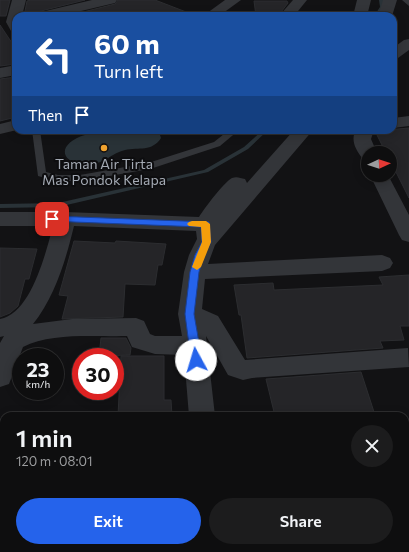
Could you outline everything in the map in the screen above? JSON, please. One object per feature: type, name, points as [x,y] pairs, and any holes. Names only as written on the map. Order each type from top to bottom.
[{"type":"street","points":[[15,12],[19,0]]},
{"type":"street","points":[[59,12],[110,0]]},
{"type":"street","points":[[218,12],[234,0]]},
{"type":"street","points":[[290,12],[300,0]]},
{"type":"street","points":[[361,12],[364,0]]},
{"type":"street","points":[[386,12],[390,0]]},
{"type":"street","points":[[397,36],[409,29]]},
{"type":"street","points":[[397,52],[409,42]]},
{"type":"street","points":[[0,73],[12,71]]},
{"type":"street","points":[[397,122],[409,122]]},
{"type":"street","points":[[0,129],[12,126]]},
{"type":"street","points":[[202,412],[195,346],[190,314],[195,272],[200,255],[211,230],[213,211],[281,134]]},
{"type":"street","points":[[211,230],[300,134]]},
{"type":"street","points":[[362,134],[362,141],[364,146]]},
{"type":"street","points":[[382,182],[409,235]]},
{"type":"street","points":[[0,219],[65,219],[211,230]]},
{"type":"street","points":[[0,328],[7,327],[25,317],[37,301],[59,244],[65,219]]},
{"type":"street","points":[[195,272],[382,263]]},
{"type":"street","points":[[190,314],[210,322],[237,368],[243,370],[252,368],[408,358]]},
{"type":"street","points":[[0,377],[8,351],[14,340],[26,334],[46,329],[136,327],[140,340],[155,345],[195,346]]},
{"type":"lane","points":[[405,0],[409,4]]},
{"type":"lane","points":[[36,134],[41,174],[58,178],[80,178],[150,166],[216,144],[230,134]]},
{"type":"shaded area","name":"Taman Air Tirta Mas Pondok Kelapa","points":[[160,134],[161,138],[154,145],[149,147],[125,150],[98,163],[88,165],[69,160],[65,152],[66,147],[70,143],[85,135]]},
{"type":"building","points":[[0,0],[10,0],[6,16],[0,16]]},
{"type":"building","points":[[85,0],[37,12],[25,12],[27,1]]},
{"type":"building","points":[[118,0],[155,0],[186,12],[83,12],[115,4]]},
{"type":"building","points":[[254,1],[287,1],[288,3],[281,12],[255,12]]},
{"type":"building","points":[[0,25],[12,43],[12,64],[0,66]]},
{"type":"building","points":[[12,78],[12,118],[0,121],[0,79]]},
{"type":"building","points":[[409,128],[409,198],[397,174],[397,146],[382,146],[376,134],[397,134],[397,129]]},
{"type":"building","points":[[74,241],[115,243],[116,241],[166,244],[162,265],[158,265],[155,285],[125,284],[123,317],[62,319],[68,296],[59,295]]},
{"type":"building","points":[[0,248],[37,249],[29,279],[25,279],[18,306],[10,313],[0,317]]},
{"type":"building","points":[[409,275],[409,326],[400,326],[404,340],[380,341],[383,348],[247,358],[241,315],[239,315],[234,285],[273,283],[274,290],[383,285],[379,277]]},
{"type":"building","points":[[101,338],[126,338],[131,348],[130,355],[124,355],[124,348],[100,348]]},
{"type":"building","points":[[124,356],[164,356],[164,400],[171,400],[172,412],[118,412],[119,400],[124,400]]},
{"type":"building","points":[[361,372],[374,412],[274,412],[266,379]]},
{"type":"waterway","points":[[379,12],[382,7],[381,0]]},
{"type":"waterway","points":[[0,206],[58,205],[206,171],[246,148],[262,134]]},
{"type":"slow traffic","points":[[192,224],[206,224],[206,242],[200,255],[197,267]]},
{"type":"place","name":"Taman Air Tirta Mas Pondok Kelapa","points":[[104,148]]},
{"type":"route","points":[[52,219],[206,224],[206,242],[195,272],[190,314],[194,335],[196,360]]}]
